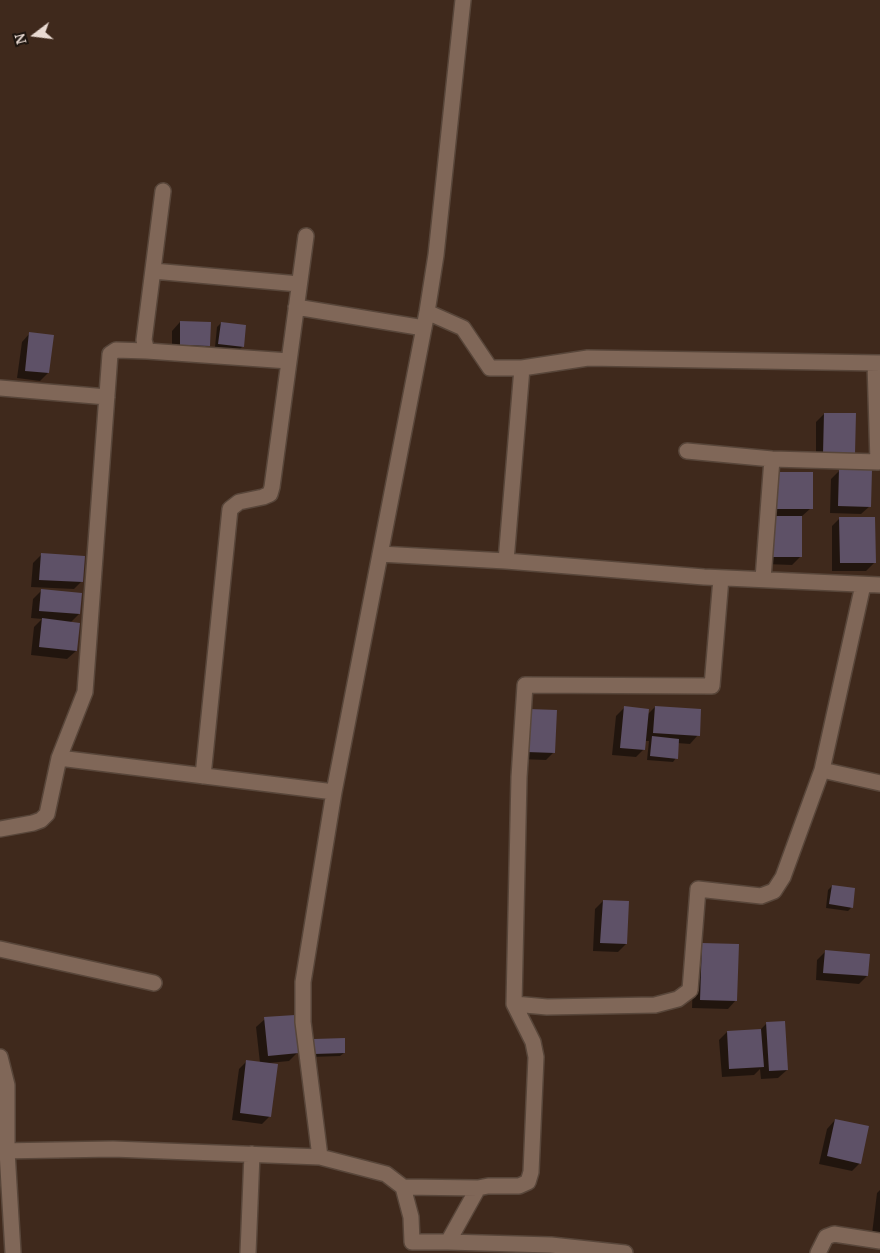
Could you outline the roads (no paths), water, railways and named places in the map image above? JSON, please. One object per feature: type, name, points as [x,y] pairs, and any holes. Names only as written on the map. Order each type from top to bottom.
[{"type":"street","points":[[320,1157],[303,1022],[302,997],[334,792],[427,312],[436,255],[463,0]]},
{"type":"street","points":[[146,351],[144,340],[163,191]]},
{"type":"street","points":[[204,776],[230,510],[239,502],[270,494],[306,236]]},
{"type":"street","points":[[153,271],[299,284]]},
{"type":"street","points":[[296,307],[424,328]]},
{"type":"street","points":[[427,312],[463,328],[490,368],[522,368],[568,360],[603,357],[878,363],[878,462],[772,458],[687,451]]},
{"type":"street","points":[[0,829],[32,824],[41,820],[47,814],[59,758],[85,692],[110,354],[116,350],[146,351],[289,361]]},
{"type":"street","points":[[506,561],[522,368]]},
{"type":"street","points":[[0,388],[107,396]]},
{"type":"street","points":[[762,580],[772,458]]},
{"type":"street","points":[[380,554],[506,561],[721,578],[880,585]]},
{"type":"street","points":[[4,1151],[113,1149],[320,1157],[386,1174],[403,1187],[478,1188],[519,1186],[528,1182],[531,1172],[536,1057],[533,1042],[514,1004],[518,777],[525,685],[712,686],[721,578]]},
{"type":"street","points":[[514,1004],[547,1007],[655,1005],[678,999],[690,990],[698,889],[761,896],[774,891],[783,877],[822,770],[863,584]]},
{"type":"street","points":[[59,758],[334,792]]},
{"type":"street","points":[[822,770],[880,783]]},
{"type":"street","points":[[0,949],[154,983]]},
{"type":"street","points":[[0,1057],[7,1085],[4,1151],[13,1253]]},
{"type":"street","points":[[248,1253],[252,1154]]},
{"type":"street","points":[[403,1187],[411,1217],[413,1247],[448,1242],[551,1245],[624,1253]]},
{"type":"street","points":[[448,1242],[478,1188]]},
{"type":"street","points":[[818,1253],[826,1237],[834,1234],[880,1241]]}]
